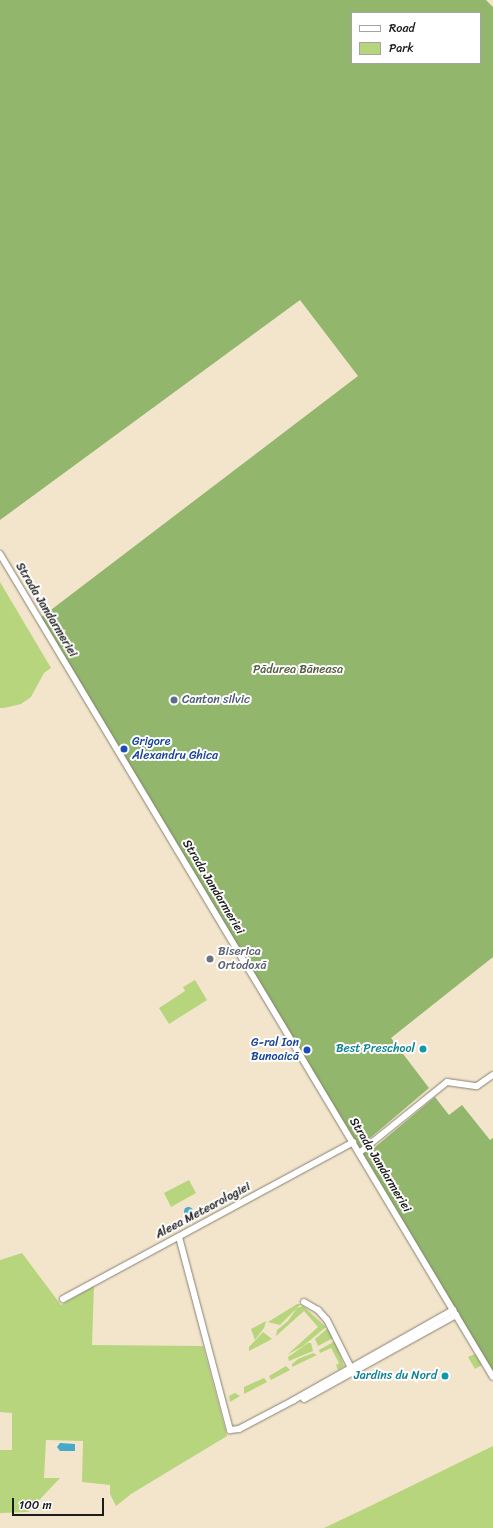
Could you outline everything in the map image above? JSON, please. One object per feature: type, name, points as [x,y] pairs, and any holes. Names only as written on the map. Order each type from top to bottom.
[{"type":"street","name":"Strada Jandarmeriei","points":[[0,554],[493,1377]]},
{"type":"street","points":[[360,1153],[447,1082],[477,1086],[493,1075]]},
{"type":"street","name":"Aleea Meteorologiei","points":[[63,1299],[353,1142]]},
{"type":"street","points":[[179,1237],[230,1430],[239,1429],[350,1366],[455,1313]]},
{"type":"street","points":[[304,1302],[318,1310],[327,1320],[350,1366]]},
{"type":"street","points":[[304,1399],[455,1313]]},
{"type":"green space","name":"Pădurea Băneasa","points":[[0,0],[486,0],[493,7],[493,957],[391,1038],[429,1088],[363,1144],[368,1153],[435,1097],[449,1115],[462,1105],[490,1140],[493,1138],[493,1377],[39,619],[358,376],[300,300],[0,520]]},
{"type":"green space","points":[[0,582],[51,668],[44,673],[31,697],[21,704],[4,708],[0,708]]},
{"type":"green space","points":[[195,980],[207,1000],[169,1024],[159,1008],[185,991],[183,987]]},
{"type":"green space","points":[[189,1180],[196,1193],[171,1207],[164,1193]]},
{"type":"green space","points":[[22,1253],[61,1305],[94,1286],[92,1345],[203,1346],[227,1436],[131,1494],[116,1506],[110,1494],[110,1485],[82,1482],[83,1441],[46,1440],[44,1478],[60,1478],[28,1512],[0,1513],[0,1450],[12,1450],[12,1413],[0,1412],[0,1260]]},
{"type":"green space","points":[[297,1304],[301,1304],[280,1325],[268,1322]]},
{"type":"green space","points":[[303,1306],[326,1327],[303,1346],[287,1355],[318,1327],[304,1311],[276,1336],[277,1330],[288,1321],[297,1308]]},
{"type":"green space","points":[[266,1321],[264,1328],[255,1340],[251,1329]]},
{"type":"green space","points":[[328,1328],[333,1338],[318,1346],[315,1339]]},
{"type":"green space","points":[[263,1332],[272,1339],[249,1351],[249,1347]]},
{"type":"green space","points":[[335,1341],[344,1366],[338,1370],[336,1365],[339,1363],[331,1348],[320,1353],[319,1350]]},
{"type":"green space","points":[[308,1343],[311,1343],[313,1351],[289,1361],[288,1357]]},
{"type":"green space","points":[[313,1353],[317,1355],[292,1367],[292,1364],[298,1359]]},
{"type":"green space","points":[[475,1354],[482,1365],[475,1369],[468,1357]]},
{"type":"green space","points":[[286,1366],[290,1370],[271,1380],[269,1376]]},
{"type":"green space","points":[[264,1378],[267,1382],[244,1394],[244,1387]]},
{"type":"green space","points":[[235,1393],[240,1396],[230,1402],[229,1396]]},
{"type":"green space","points":[[493,1446],[493,1528],[324,1528],[362,1510]]},
{"type":"water","points":[[188,1206],[193,1211],[188,1216],[183,1211]]},
{"type":"water","points":[[60,1443],[75,1444],[75,1451],[60,1451],[57,1447]]},
{"type":"place","name":"Canton silvic","points":[[174,700]]},
{"type":"place","name":"Grigore Alexandru Ghica","points":[[124,749]]},
{"type":"place","name":"Biserica Ortodoxă","points":[[210,959]]},
{"type":"place","name":"Best Preschool","points":[[423,1049]]},
{"type":"place","name":"G-ral Ion Bunoaică","points":[[307,1050]]},
{"type":"place","name":"Jardins du Nord","points":[[445,1376]]}]
